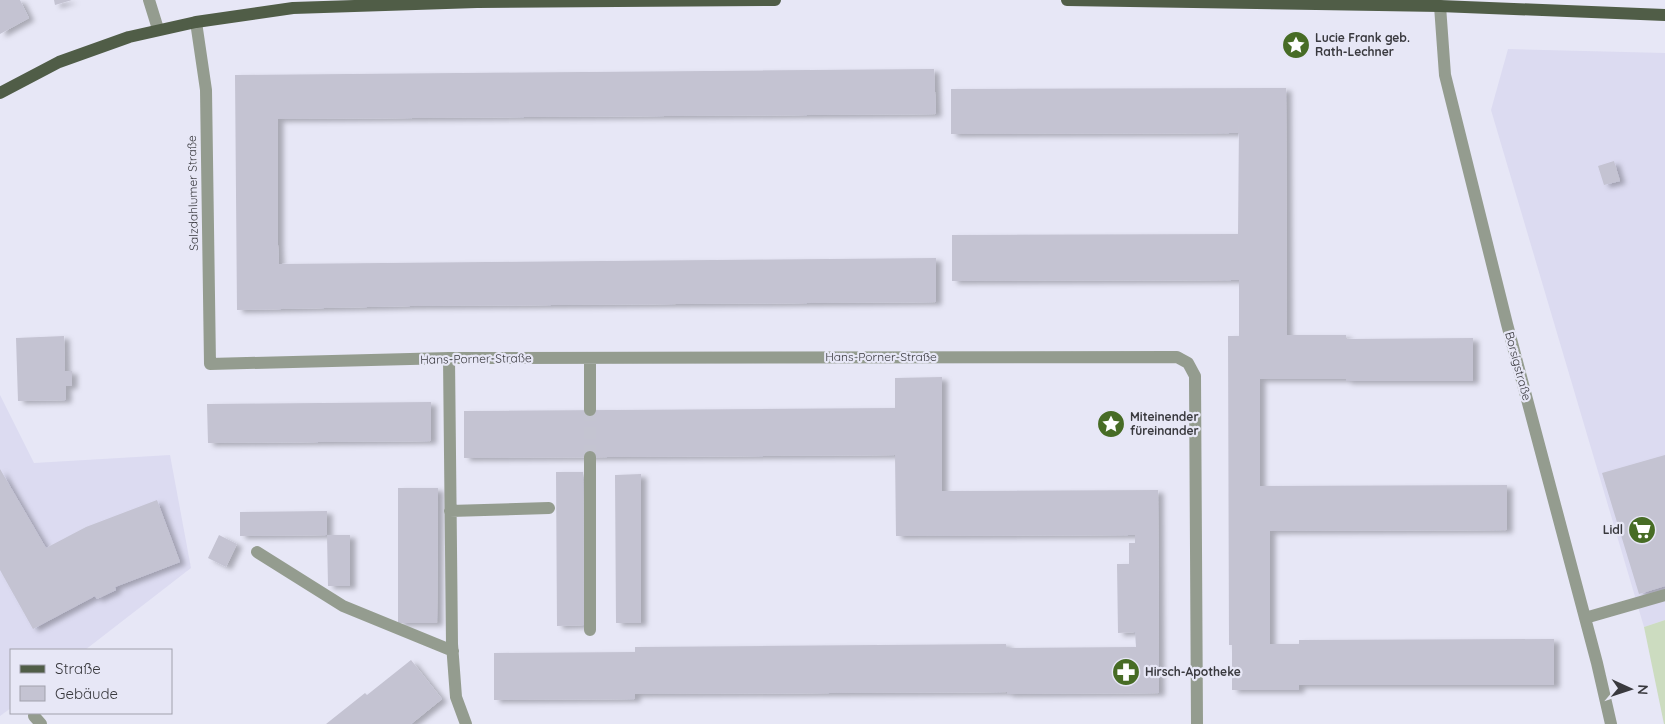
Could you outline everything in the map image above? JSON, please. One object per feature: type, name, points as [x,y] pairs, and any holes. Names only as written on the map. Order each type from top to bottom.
[{"type":"main road","points":[[0,93],[59,62],[129,37],[196,22],[293,8],[477,1],[775,0]]},
{"type":"main road","points":[[1067,0],[1440,6],[1665,15]]},
{"type":"street","points":[[148,0],[158,29]]},
{"type":"street","name":"Borsigstraße","points":[[1440,6],[1445,76],[1611,724]]},
{"type":"street","name":"Salzdahlumer Straße","points":[[196,22],[206,90],[210,364]]},
{"type":"street","name":"Hans-Porner-Straße","points":[[210,364],[449,358],[1177,357],[1188,363],[1195,376],[1197,724]]},
{"type":"street","points":[[449,358],[453,651],[456,696],[466,724]]},
{"type":"street","points":[[590,358],[590,410]]},
{"type":"street","points":[[590,457],[590,630]]},
{"type":"street","points":[[450,511],[549,508]]},
{"type":"street","points":[[257,552],[343,606],[453,651]]},
{"type":"street","points":[[1585,618],[1665,594]]},
{"type":"shaded area","points":[[1508,49],[1665,53],[1665,620],[1644,627],[1491,110]]},
{"type":"shaded area","points":[[0,395],[34,463],[170,455],[191,568],[86,649],[10,649],[10,709],[0,716]]},
{"type":"green space","points":[[1665,620],[1665,724],[1664,724],[1644,627]]},
{"type":"building","points":[[0,0],[20,0],[29,18],[0,34]]},
{"type":"building","points":[[54,0],[72,0],[55,5]]},
{"type":"building","points":[[934,69],[936,114],[278,119],[278,245],[279,264],[936,258],[936,302],[411,306],[237,310],[235,75]]},
{"type":"building","points":[[1286,88],[1287,335],[1346,335],[1346,339],[1473,338],[1473,381],[1260,379],[1260,486],[1507,485],[1507,530],[1270,531],[1270,644],[1299,644],[1299,640],[1554,639],[1554,685],[1299,685],[1299,690],[1232,690],[1232,645],[1229,645],[1228,336],[1239,336],[1239,280],[952,281],[952,235],[1238,234],[1239,124],[1238,133],[951,134],[951,89]]},
{"type":"building","points":[[1614,161],[1620,181],[1604,185],[1598,166]]},
{"type":"building","points":[[64,336],[65,371],[72,371],[72,386],[66,386],[66,400],[18,401],[16,338]]},
{"type":"building","points":[[942,377],[942,491],[1158,490],[1159,693],[635,694],[635,699],[494,700],[494,653],[635,652],[635,647],[1006,644],[1007,648],[1136,647],[1135,632],[1118,633],[1117,564],[1129,564],[1129,543],[1135,543],[1135,535],[896,536],[895,455],[464,458],[464,411],[895,408],[895,378]]},
{"type":"building","points":[[431,402],[431,441],[208,443],[207,404]]},
{"type":"building","name":"Lidl","points":[[1665,455],[1665,586],[1639,594],[1602,473]]},
{"type":"building","points":[[0,469],[46,548],[86,527],[157,500],[180,562],[115,587],[116,590],[97,599],[95,596],[33,629],[0,570]]},
{"type":"building","points":[[556,472],[583,472],[584,625],[557,626]]},
{"type":"building","points":[[641,474],[641,623],[616,623],[615,475]]},
{"type":"building","points":[[398,488],[438,488],[437,623],[398,623]]},
{"type":"building","points":[[327,511],[327,535],[240,536],[240,512]]},
{"type":"building","points":[[219,535],[237,544],[226,567],[208,558]]},
{"type":"building","points":[[327,535],[350,535],[350,586],[328,586]]},
{"type":"building","points":[[411,660],[442,699],[411,724],[326,724],[365,693],[367,695]]},
{"type":"tunnel","points":[[590,410],[590,457]]},
{"type":"place","name":"Lucie Frank geb. Rath-Lechner","points":[[1296,45]]},
{"type":"place","name":"Miteinender füreinander","points":[[1111,424]]},
{"type":"place","name":"Lidl","points":[[1642,530]]},
{"type":"place","name":"Hirsch-Apotheke","points":[[1126,672]]}]
